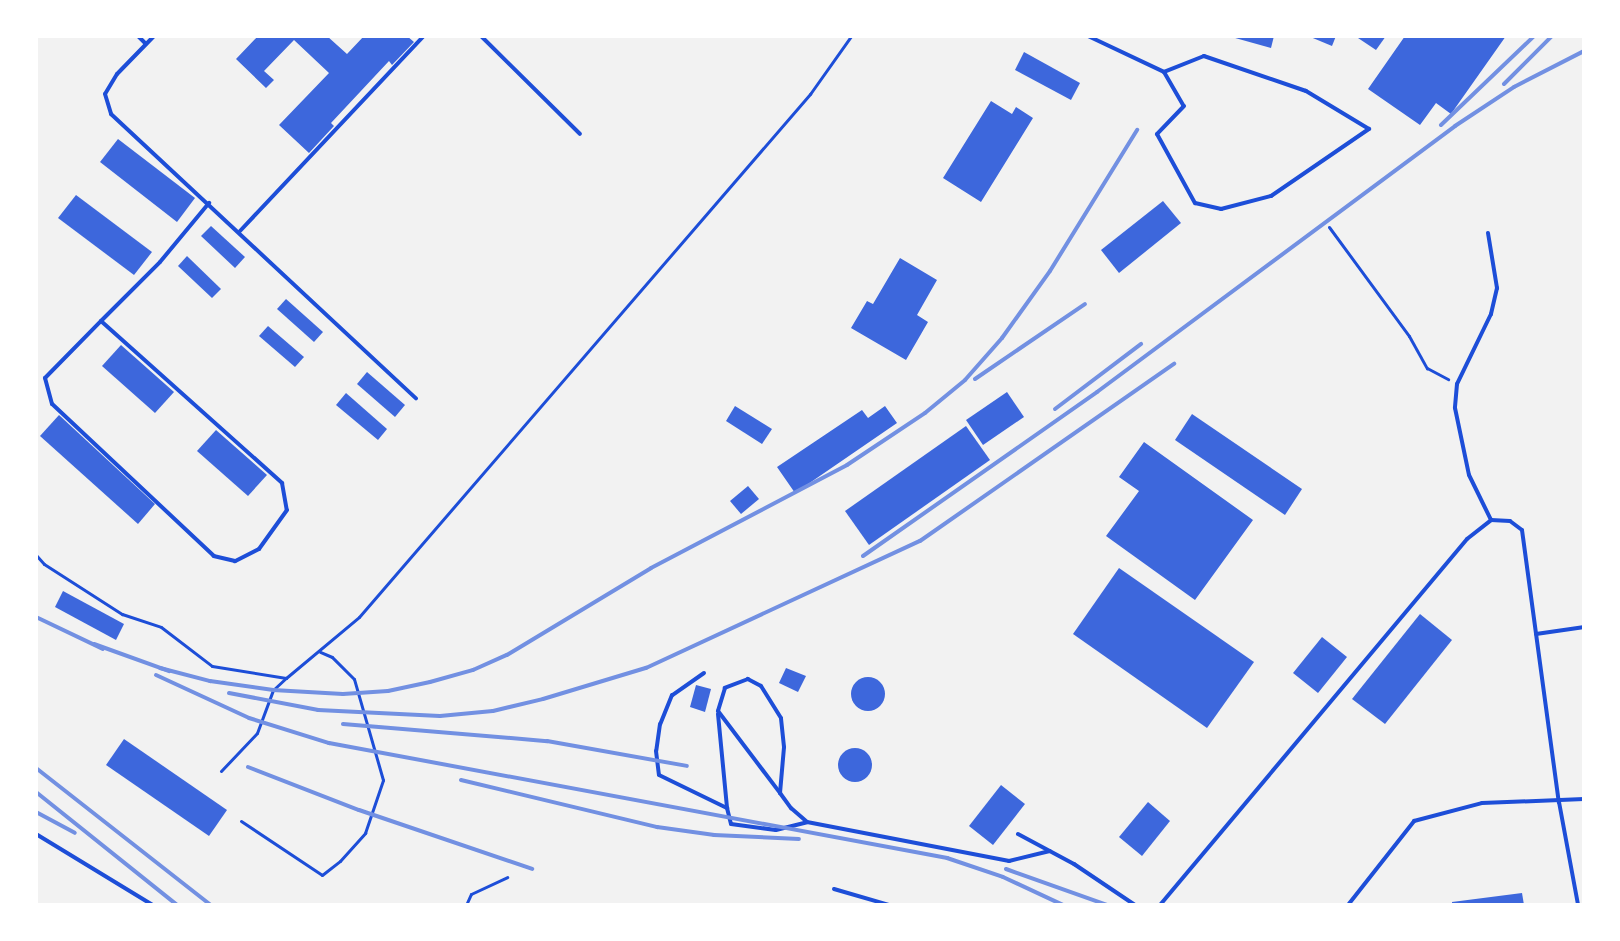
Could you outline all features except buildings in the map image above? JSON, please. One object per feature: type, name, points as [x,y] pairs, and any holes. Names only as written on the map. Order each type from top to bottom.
[{"type":"lane","points":[[138,36],[146,44]]},
{"type":"lane","points":[[154,36],[117,74],[105,94],[111,114],[416,398]]},
{"type":"lane","points":[[240,231],[424,36]]},
{"type":"lane","points":[[481,36],[580,134]]},
{"type":"lane","points":[[1088,36],[1164,72],[1184,106],[1157,134],[1195,203],[1221,209],[1271,196],[1369,129],[1306,91],[1204,56],[1164,72]]},
{"type":"lane","points":[[101,321],[282,483],[287,510],[259,549],[235,561],[214,556],[52,404],[45,378],[101,321],[160,262],[209,203]]},
{"type":"lane","points":[[1488,233],[1497,288],[1491,314],[1457,384],[1455,408],[1469,475],[1491,520]]},
{"type":"lane","points":[[1160,905],[1467,539],[1491,520],[1510,521],[1522,530],[1559,802],[1578,905]]},
{"type":"lane","points":[[1536,634],[1584,627]]},
{"type":"lane","points":[[704,673],[672,695],[660,724],[656,751],[659,775],[727,808]]},
{"type":"lane","points":[[780,793],[784,747],[781,718],[761,686],[748,679],[725,688],[718,711],[731,824],[776,830],[807,822],[1009,861],[1050,851]]},
{"type":"lane","points":[[718,711],[780,793],[807,822]]},
{"type":"lane","points":[[1348,905],[1414,821],[1482,803],[1584,799]]},
{"type":"lane","points":[[36,834],[133,889],[153,905]]},
{"type":"lane","points":[[1018,834],[1135,905]]},
{"type":"lane","points":[[834,889],[889,905]]},
{"type":"path","points":[[221,771],[257,733],[273,690],[359,617],[780,130],[851,36]]},
{"type":"path","points":[[1329,227],[1409,336],[1427,368],[1457,384]]},
{"type":"path","points":[[36,555],[44,564],[122,614],[161,627],[212,666],[286,678]]},
{"type":"path","points":[[241,821],[322,875],[340,861],[365,833],[383,780],[354,679],[332,657],[319,652]]},
{"type":"path","points":[[466,905],[471,894],[507,877]]},
{"type":"railway","points":[[1441,125],[1534,36]]},
{"type":"railway","points":[[1504,84],[1552,36]]},
{"type":"railway","points":[[863,556],[1097,392],[1455,126],[1514,87],[1584,51]]},
{"type":"railway","points":[[160,668],[210,681],[273,690],[343,694],[388,691],[430,682],[473,670],[507,655],[651,568],[847,465],[925,413],[965,380],[1002,338],[1050,271],[1137,130]]},
{"type":"railway","points":[[975,379],[1085,304]]},
{"type":"railway","points":[[1055,409],[1141,344]]},
{"type":"railway","points":[[229,693],[318,710],[440,716],[493,711],[646,668],[920,541],[1174,364]]},
{"type":"railway","points":[[36,617],[103,649]]},
{"type":"railway","points":[[94,644],[169,671]]},
{"type":"railway","points":[[156,675],[249,718],[329,743],[947,858],[1003,877],[1063,905]]},
{"type":"railway","points":[[343,724],[547,741],[687,766]]},
{"type":"railway","points":[[248,767],[359,810],[532,869]]},
{"type":"railway","points":[[36,768],[211,905]]},
{"type":"railway","points":[[461,780],[657,827],[714,835],[799,839]]},
{"type":"railway","points":[[36,792],[177,905]]},
{"type":"railway","points":[[36,812],[75,833]]},
{"type":"railway","points":[[1006,869],[1107,905]]}]
